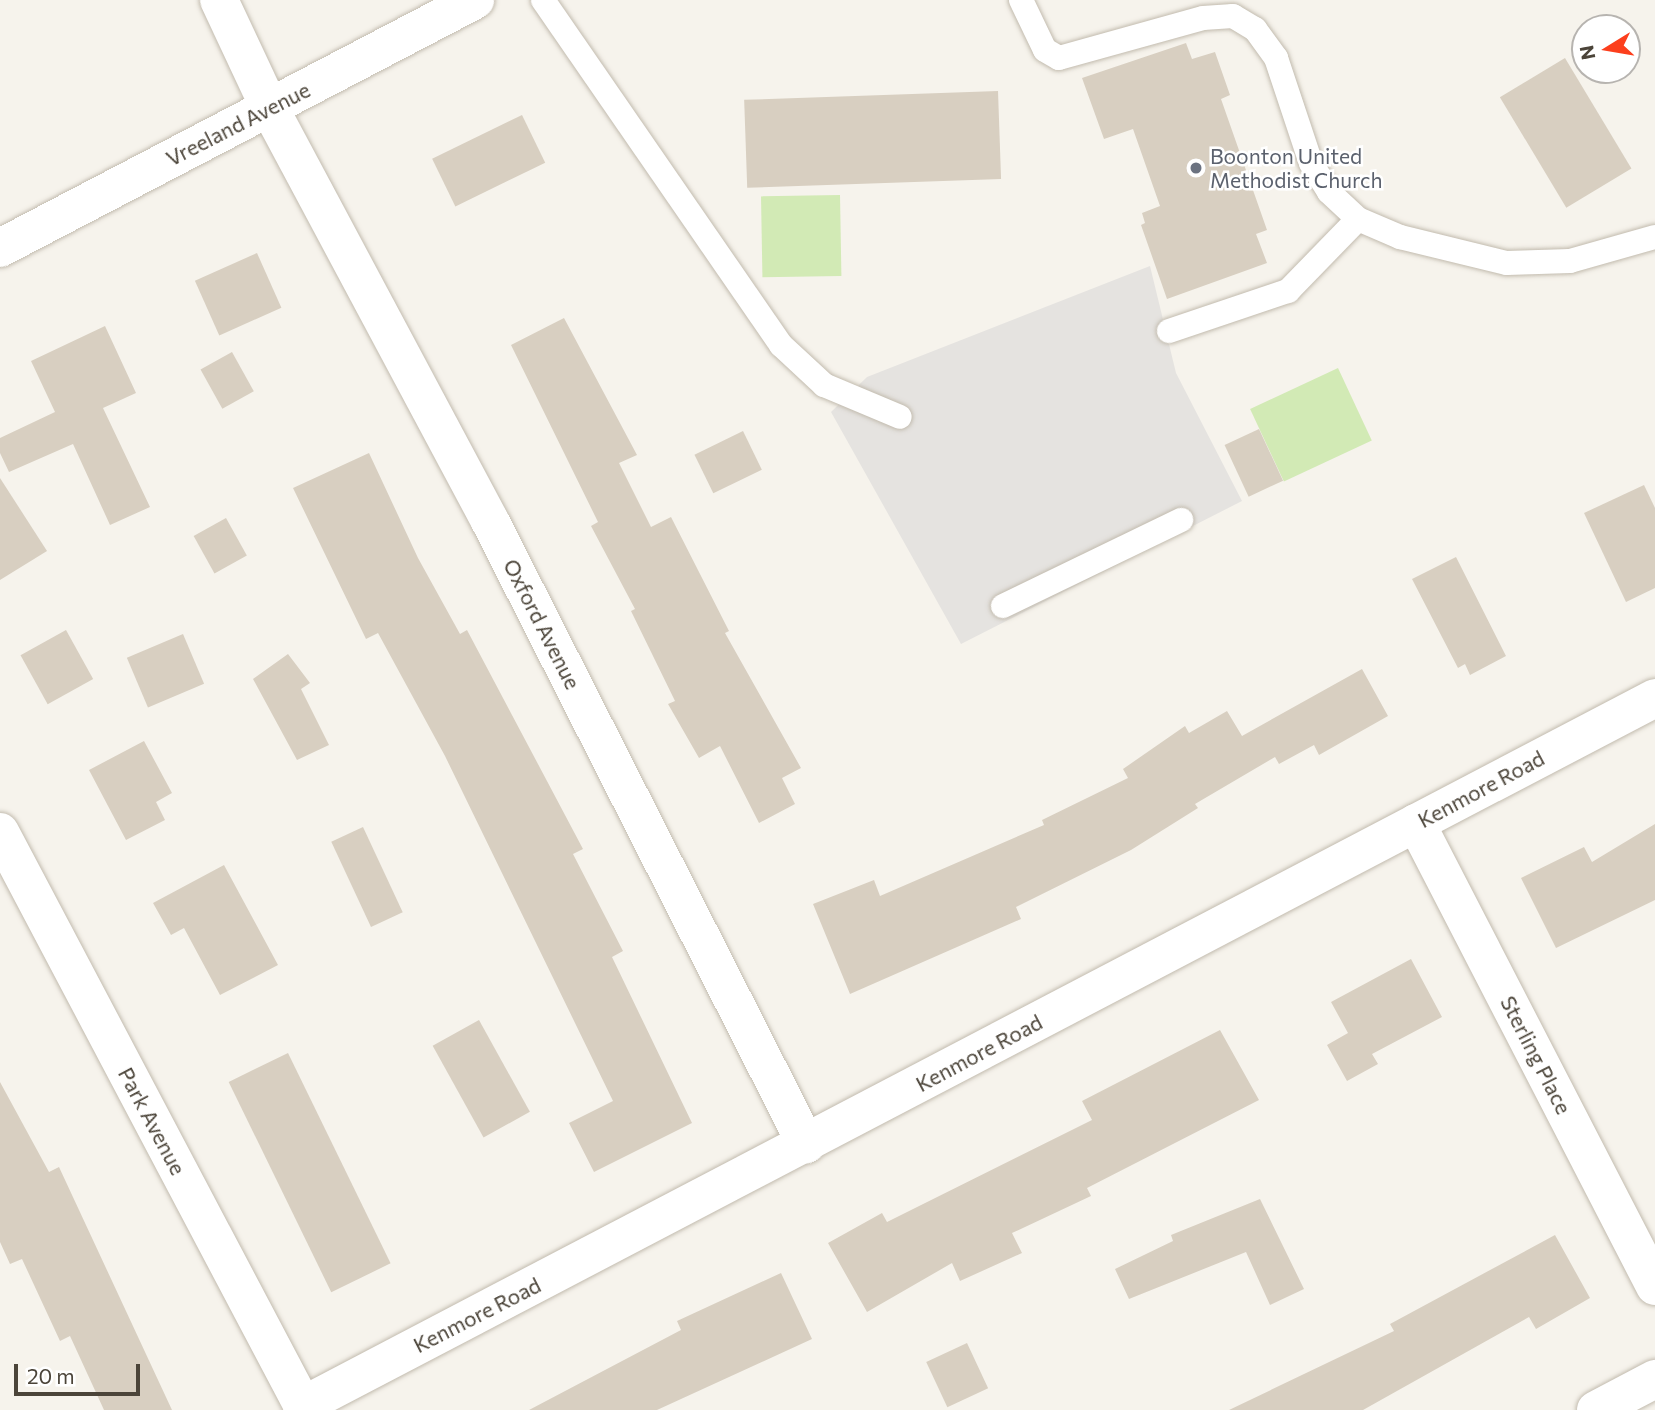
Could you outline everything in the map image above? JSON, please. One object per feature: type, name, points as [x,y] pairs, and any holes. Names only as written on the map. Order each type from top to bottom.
[{"type":"street","name":"Oxford Avenue","points":[[219,0],[270,108],[490,521],[806,1144]]},
{"type":"street","name":"Vreeland Avenue","points":[[0,248],[475,0]]},
{"type":"street","name":"Kenmore Road","points":[[303,1408],[1655,698]]},
{"type":"street","name":"Sterling Place","points":[[1416,823],[1655,1286]]},
{"type":"street","name":"Park Avenue","points":[[0,832],[303,1408]]},
{"type":"street","points":[[1597,1410],[1655,1379]]},
{"type":"lane","points":[[543,0],[781,345],[824,385],[900,417]]},
{"type":"lane","points":[[1021,0],[1045,50],[1059,58],[1203,18],[1233,16],[1255,29],[1276,58],[1311,163],[1329,192],[1358,219],[1443,251],[1507,263],[1570,261],[1655,237]]},
{"type":"lane","points":[[1169,331],[1288,291],[1358,219]]},
{"type":"lane","points":[[1003,606],[1181,520]]},
{"type":"green space","points":[[840,195],[841,276],[762,277],[761,196]]},
{"type":"green space","points":[[1338,368],[1372,441],[1284,481],[1250,409]]},
{"type":"shaded area","points":[[1150,266],[1176,373],[1242,501],[961,644],[831,412],[867,377]]},
{"type":"building","name":"Boonton United Methodist Church","points":[[1186,43],[1192,59],[1215,52],[1230,95],[1221,99],[1267,230],[1256,234],[1267,263],[1167,299],[1141,225],[1145,223],[1142,213],[1160,206],[1133,129],[1104,139],[1082,78]]},
{"type":"building","points":[[1565,58],[1571,68],[1571,84],[1581,84],[1631,169],[1566,208],[1500,97]]},
{"type":"building","points":[[998,91],[1001,179],[747,188],[744,100]]},
{"type":"building","points":[[522,115],[545,163],[455,206],[432,159]]},
{"type":"building","points":[[257,253],[281,308],[219,335],[195,281]]},
{"type":"building","points":[[564,318],[637,455],[619,463],[651,527],[671,517],[729,631],[725,633],[801,768],[782,778],[795,804],[759,823],[720,746],[699,758],[668,704],[675,701],[631,611],[635,609],[591,526],[598,522],[511,345]]},
{"type":"building","points":[[105,326],[136,393],[103,408],[150,507],[110,525],[73,444],[9,472],[0,453],[0,438],[55,412],[31,361]]},
{"type":"building","points":[[232,352],[254,391],[222,409],[201,369]]},
{"type":"building","points":[[1259,429],[1283,481],[1249,497],[1225,445]]},
{"type":"building","points":[[743,431],[762,470],[713,493],[694,455]]},
{"type":"building","points":[[369,453],[418,558],[460,634],[467,630],[583,849],[573,854],[623,951],[612,957],[692,1123],[594,1172],[569,1123],[613,1101],[445,756],[378,633],[366,639],[293,488]]},
{"type":"building","points":[[0,478],[47,551],[0,580]]},
{"type":"building","points":[[1644,485],[1655,508],[1655,588],[1626,602],[1584,513]]},
{"type":"building","points":[[226,518],[247,556],[214,574],[194,536]]},
{"type":"building","points":[[1456,557],[1506,656],[1470,675],[1465,664],[1458,668],[1412,579]]},
{"type":"building","points":[[66,630],[93,679],[48,704],[21,655]]},
{"type":"building","points":[[183,634],[204,684],[148,708],[127,658]]},
{"type":"building","points":[[288,654],[310,683],[301,689],[329,745],[297,760],[253,679]]},
{"type":"building","points":[[1362,669],[1388,716],[1319,755],[1314,745],[1279,764],[1275,757],[1195,804],[1198,808],[1131,850],[1016,907],[1021,919],[850,994],[813,904],[874,880],[880,896],[1044,825],[1042,820],[1128,778],[1123,769],[1185,726],[1189,733],[1227,711],[1242,736]]},
{"type":"building","points":[[144,741],[172,793],[156,802],[165,820],[126,840],[89,770]]},
{"type":"building","points":[[1655,824],[1655,900],[1556,948],[1521,878],[1584,847],[1592,862]]},
{"type":"building","points":[[363,827],[403,912],[371,927],[331,842]]},
{"type":"building","points":[[224,865],[278,965],[220,995],[184,928],[171,935],[153,903]]},
{"type":"building","points":[[1411,959],[1442,1017],[1372,1054],[1378,1064],[1347,1081],[1327,1045],[1348,1033],[1331,1002]]},
{"type":"building","points":[[479,1020],[530,1112],[484,1138],[433,1046]]},
{"type":"building","points":[[1220,1030],[1259,1100],[1087,1188],[1091,1196],[1012,1233],[1022,1253],[960,1281],[952,1263],[867,1312],[828,1243],[882,1213],[887,1222],[1092,1120],[1082,1101]]},
{"type":"building","points":[[288,1053],[391,1263],[331,1292],[229,1082]]},
{"type":"building","points":[[0,1082],[49,1172],[59,1167],[172,1410],[104,1410],[70,1336],[60,1341],[22,1259],[10,1264],[0,1242]]},
{"type":"building","points":[[1260,1199],[1304,1289],[1270,1305],[1246,1252],[1129,1299],[1115,1269],[1173,1241],[1171,1235]]},
{"type":"building","points":[[1555,1235],[1590,1298],[1536,1329],[1529,1317],[1363,1410],[1229,1410],[1394,1331],[1390,1324]]},
{"type":"building","points":[[781,1273],[812,1339],[657,1410],[529,1410],[681,1330],[677,1321]]},
{"type":"building","points":[[967,1343],[988,1388],[947,1407],[926,1362]]},
{"type":"place","name":"Boonton United Methodist Church","points":[[1196,168]]}]
